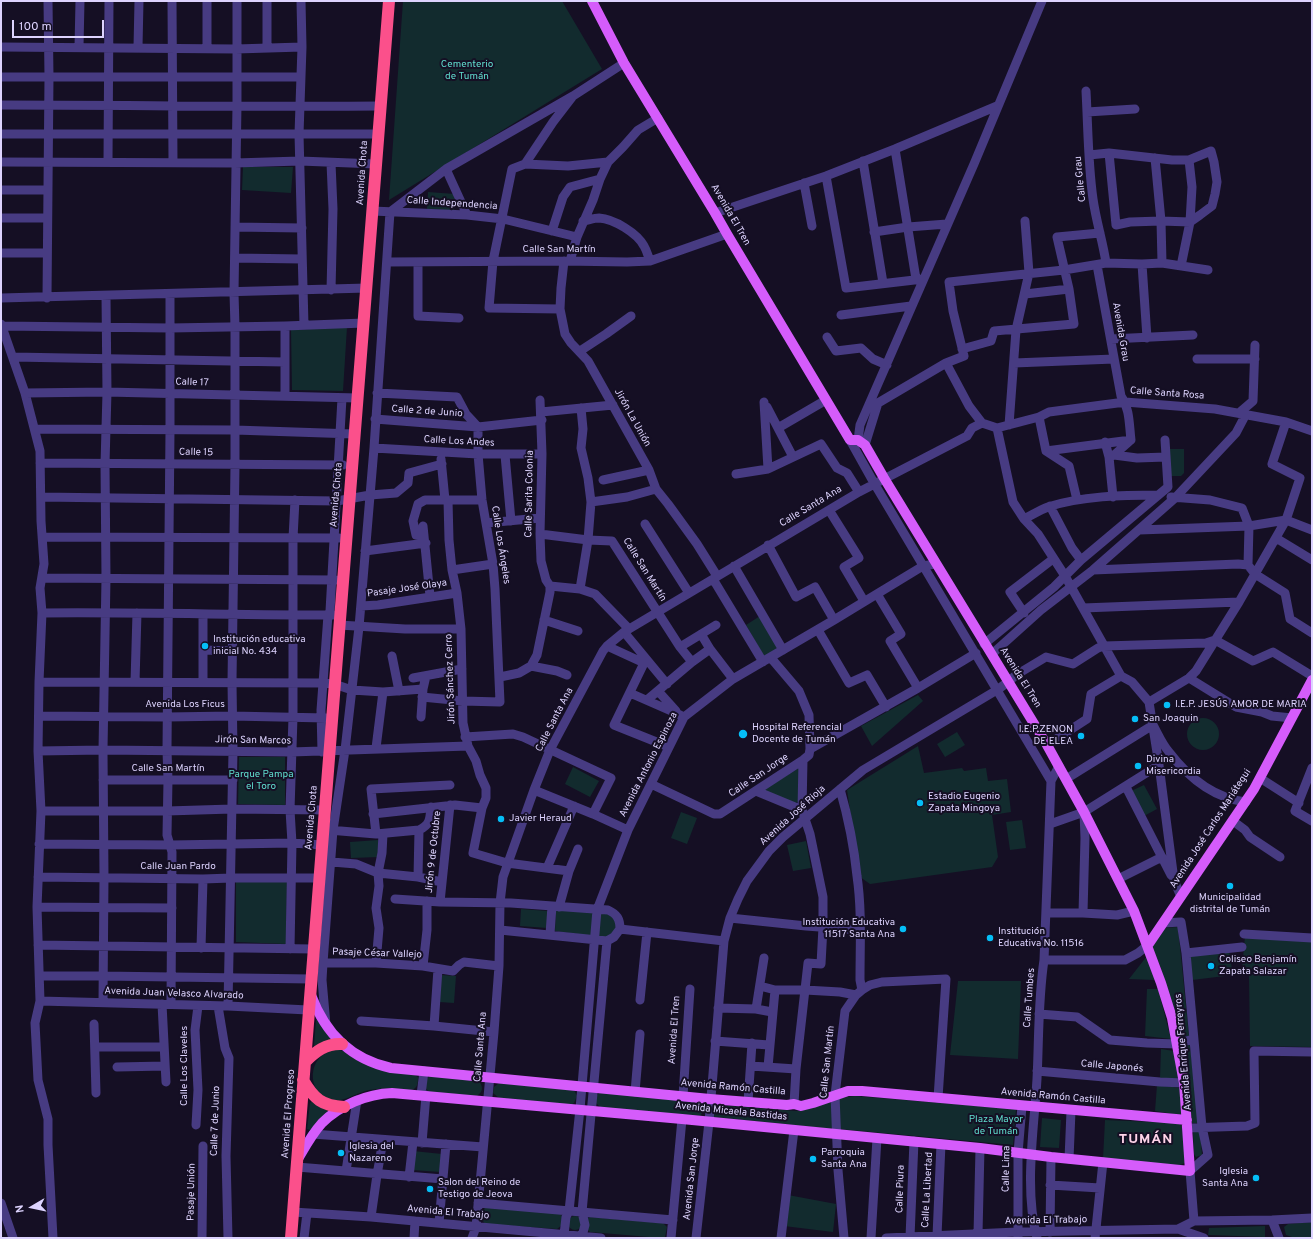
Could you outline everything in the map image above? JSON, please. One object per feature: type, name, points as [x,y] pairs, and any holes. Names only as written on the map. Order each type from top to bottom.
[{"type":"highway","name":"Avenida Chota","points":[[310,992],[322,845],[328,830],[325,810],[328,684],[340,620],[337,580],[340,538],[350,499],[388,1]]},
{"type":"highway","name":"Avenida El Progreso","points":[[291,1238],[310,992]]},
{"type":"highway","points":[[305,1062],[320,1049],[335,1044],[342,1044]]},
{"type":"highway","points":[[303,1080],[310,1092],[319,1101],[333,1107],[344,1107]]},
{"type":"main road","name":"Avenida El Tren","points":[[592,1],[624,63],[715,212],[726,234],[826,400],[884,478],[984,644],[992,654],[1059,766],[1084,812],[1134,911],[1164,990],[1172,1018],[1184,1083],[1190,1172]]},
{"type":"main road","name":"Avenida José Carlos Mariátegui","points":[[1148,945],[1246,802],[1312,680]]},
{"type":"main road","name":"Avenida Ramón Castilla","points":[[310,992],[326,1025],[342,1044],[365,1060],[390,1068],[710,1099],[787,1105],[794,1104],[802,1106],[848,1091],[862,1091],[1035,1107],[1187,1124]]},
{"type":"main road","name":"Avenida Micaela Bastidas","points":[[297,1164],[313,1134],[322,1123],[344,1107],[357,1100],[383,1093],[424,1095],[580,1109],[941,1144],[1190,1172]]},
{"type":"street","points":[[47,298],[49,134],[48,1]]},
{"type":"street","points":[[79,47],[80,1]]},
{"type":"street","points":[[108,162],[109,1]]},
{"type":"street","points":[[138,48],[139,1]]},
{"type":"street","points":[[172,1],[173,162]]},
{"type":"street","points":[[207,1],[207,48]]},
{"type":"street","points":[[228,1006],[231,878],[230,845],[233,780],[232,651],[235,500],[234,292],[237,1]]},
{"type":"street","points":[[267,1],[267,48]]},
{"type":"street","points":[[301,1],[302,48],[299,134],[304,325]]},
{"type":"street","points":[[857,442],[860,425],[887,365],[919,279],[947,224],[974,164],[1042,1]]},
{"type":"street","points":[[1,47],[236,49],[302,48]]},
{"type":"street","points":[[326,1025],[322,980],[332,862],[328,830],[345,750],[359,627],[374,448],[390,212],[446,169],[573,96],[624,63]]},
{"type":"street","points":[[1,76],[237,78],[301,77]]},
{"type":"street","name":"Calle Grau","points":[[1086,91],[1093,200],[1104,248],[1101,264]]},
{"type":"street","points":[[525,164],[553,122],[573,96]]},
{"type":"street","points":[[1,105],[380,106]]},
{"type":"street","points":[[715,212],[826,176],[997,106]]},
{"type":"street","points":[[1087,112],[1135,109]]},
{"type":"street","name":"Jirón La Unión","points":[[658,118],[638,130],[608,162],[600,178],[593,200],[567,261],[561,288],[560,309],[565,334],[570,343],[580,351],[588,361],[648,470],[656,489],[697,544],[715,577],[767,660]]},
{"type":"street","points":[[1,134],[378,134]]},
{"type":"street","points":[[895,149],[908,227],[919,279]]},
{"type":"street","points":[[1089,156],[1109,153],[1172,160],[1189,160],[1211,151],[1217,182],[1212,206],[1190,222],[1130,222],[1116,225],[1109,153]]},
{"type":"street","points":[[1155,158],[1161,221],[1162,263]]},
{"type":"street","points":[[1181,266],[1190,222],[1192,187],[1189,160]]},
{"type":"street","points":[[1,162],[235,163],[300,161],[376,164]]},
{"type":"street","points":[[863,161],[883,283]]},
{"type":"street","points":[[560,309],[489,308],[493,261],[503,219],[512,169],[525,164],[568,166],[608,162]]},
{"type":"street","points":[[331,163],[333,209],[331,290]]},
{"type":"street","points":[[446,169],[467,215]]},
{"type":"street","points":[[826,176],[846,288],[919,279]]},
{"type":"street","points":[[552,231],[563,198],[570,187],[600,178]]},
{"type":"street","points":[[804,183],[812,226]]},
{"type":"street","points":[[1,190],[48,190]]},
{"type":"street","name":"Calle Independencia","points":[[372,211],[467,215],[503,219],[577,237]]},
{"type":"street","points":[[1,218],[47,218]]},
{"type":"street","points":[[584,221],[598,218],[608,220],[622,227],[637,237],[644,246],[650,261]]},
{"type":"street","points":[[1009,425],[1016,330],[1029,272],[1026,221]]},
{"type":"street","points":[[874,232],[908,227],[947,224]]},
{"type":"street","points":[[235,227],[302,228]]},
{"type":"street","points":[[962,349],[991,341],[994,331],[1074,324],[1069,289],[1057,237],[1100,233]]},
{"type":"street","name":"Calle San Martín","points":[[386,262],[650,261],[726,234]]},
{"type":"street","points":[[1,253],[47,253]]},
{"type":"street","points":[[235,258],[302,259]]},
{"type":"street","points":[[418,262],[418,316],[459,318]]},
{"type":"street","points":[[857,442],[878,403],[946,362],[964,356],[953,311],[949,282],[994,278],[1029,272],[1064,270],[1101,264],[1162,263],[1208,270]]},
{"type":"street","name":"Avenida Grau","points":[[1101,264],[1114,359],[1121,396],[1125,402],[1128,414],[1130,440]]},
{"type":"street","points":[[1142,264],[1147,338]]},
{"type":"street","points":[[1,298],[170,295],[367,288]]},
{"type":"street","points":[[1025,294],[1069,289]]},
{"type":"street","points":[[166,1082],[164,1047],[167,1004],[171,977],[172,947],[172,852],[167,835],[170,295]]},
{"type":"street","points":[[103,1002],[103,750],[107,392],[106,296]]},
{"type":"street","points":[[841,315],[910,306]]},
{"type":"street","points":[[580,351],[631,316]]},
{"type":"street","points":[[53,1238],[48,1119],[38,1080],[35,1023],[40,1001],[37,907],[41,811],[38,751],[42,613],[40,588],[44,564],[41,521],[40,451],[25,393],[1,325],[170,328],[364,323]]},
{"type":"street","points":[[285,326],[285,396]]},
{"type":"street","points":[[1111,340],[1193,335]]},
{"type":"street","points":[[827,337],[836,351],[861,348],[873,359],[887,365]]},
{"type":"street","points":[[992,654],[1041,610],[1093,570],[1175,498],[1236,433],[1243,414],[1253,401],[1255,345]]},
{"type":"street","points":[[13,357],[285,362]]},
{"type":"street","points":[[1014,363],[1114,359]]},
{"type":"street","points":[[1197,359],[1255,359]]},
{"type":"street","points":[[946,362],[969,406],[982,423],[997,428],[1013,502],[1024,519],[1038,534],[1065,576],[1121,676],[1132,682],[1149,702],[1174,880]]},
{"type":"street","name":"Calle 17","points":[[25,393],[107,392],[358,398]]},
{"type":"street","points":[[377,393],[457,397],[466,414],[478,427]]},
{"type":"street","points":[[43,537],[106,536],[340,538],[337,501],[342,398]]},
{"type":"street","name":"Calle Sarita Colonia","points":[[540,400],[542,416],[540,561],[546,580],[550,586]]},
{"type":"street","points":[[778,428],[826,400]]},
{"type":"street","points":[[768,469],[768,444],[764,402],[793,457]]},
{"type":"street","name":"Calle Santa Rosa","points":[[997,428],[1039,417],[1049,412],[1125,402],[1215,409],[1286,422],[1312,431]]},
{"type":"street","name":"Calle 2 de Junio","points":[[375,419],[478,427],[581,408],[613,405]]},
{"type":"street","points":[[580,589],[588,540],[591,502],[588,478],[581,448],[583,429],[581,408]]},
{"type":"street","points":[[1039,417],[1046,451],[1069,466],[1077,500]]},
{"type":"street","points":[[1149,702],[1189,678],[1196,671],[1240,602],[1286,520],[1300,478],[1272,464],[1286,422]]},
{"type":"street","name":"Calle Santa Ana","points":[[472,1238],[476,1227],[494,1032],[499,966],[501,890],[507,863],[550,750],[607,646],[626,631],[768,545],[874,483],[967,436],[972,428],[982,423]]},
{"type":"street","name":"Calle Los Ángeles","points":[[463,701],[500,702],[500,677],[493,564],[482,500],[478,454],[478,427]]},
{"type":"street","points":[[35,429],[235,430],[354,434]]},
{"type":"street","points":[[1046,451],[1105,442],[1130,440]]},
{"type":"street","points":[[1112,456],[1130,440]]},
{"type":"street","points":[[984,644],[1054,588],[1081,560],[1168,487],[1165,440]]},
{"type":"street","name":"Avenida El Tren","points":[[857,442],[874,483],[1052,781]]},
{"type":"street","points":[[1105,442],[1112,456],[1113,496]]},
{"type":"street","points":[[736,474],[768,469],[821,444],[837,468],[847,473],[859,492]]},
{"type":"street","name":"Calle Los Andes","points":[[374,448],[505,455],[542,454]]},
{"type":"street","name":"Jirón Sánchez Cerro","points":[[441,452],[452,570],[457,593],[461,629],[463,723],[466,741],[476,761],[486,788],[486,798],[482,808],[473,853],[507,863]]},
{"type":"street","points":[[505,455],[511,521]]},
{"type":"street","points":[[1112,456],[1136,458],[1166,457]]},
{"type":"street","name":"Calle 15","points":[[40,463],[352,465]]},
{"type":"street","points":[[41,497],[337,501],[370,495],[396,493],[408,483],[409,473],[442,464]]},
{"type":"street","points":[[603,480],[648,470]]},
{"type":"street","points":[[591,502],[627,497],[656,489]]},
{"type":"street","points":[[1024,519],[1050,506],[1077,500],[1113,496],[1158,495],[1175,498],[1210,500],[1242,508],[1248,526],[1248,564],[1256,574],[1285,593],[1290,619],[1312,633]]},
{"type":"street","points":[[290,949],[292,843],[290,810],[293,717],[294,580],[293,538],[295,500]]},
{"type":"street","points":[[424,535],[416,535],[413,522],[418,504],[425,500],[482,500]]},
{"type":"street","points":[[1050,506],[1072,548],[1081,560]]},
{"type":"street","points":[[828,510],[859,558],[844,567],[864,601]]},
{"type":"street","points":[[486,523],[540,518]]},
{"type":"street","points":[[1139,530],[1248,526],[1286,520],[1312,530]]},
{"type":"street","points":[[645,524],[689,593]]},
{"type":"street","name":"Calle San Martín","points":[[540,534],[588,540],[612,541],[658,612]]},
{"type":"street","points":[[365,551],[424,535]]},
{"type":"street","points":[[424,535],[430,596]]},
{"type":"street","points":[[1276,538],[1312,560]]},
{"type":"street","points":[[768,545],[796,597],[815,587],[834,620]]},
{"type":"street","points":[[1024,612],[1010,592],[1053,559]]},
{"type":"street","points":[[452,570],[493,564]]},
{"type":"street","name":"Avenida Antonio Espinoza","points":[[564,1235],[566,1217],[569,1211],[580,1109],[597,910],[628,830],[669,747],[681,715],[733,679],[818,630],[864,601],[923,566],[935,564]]},
{"type":"street","points":[[1093,570],[1248,564]]},
{"type":"street","points":[[734,566],[783,650]]},
{"type":"street","points":[[42,578],[337,580],[328,615],[328,684]]},
{"type":"street","points":[[500,677],[519,673],[531,666],[537,655],[550,586],[580,589],[595,594],[626,631],[645,661],[667,684]]},
{"type":"street","name":"Pasaje José Olaya","points":[[360,606],[378,605],[457,593]]},
{"type":"street","points":[[877,594],[901,634],[890,641],[918,688]]},
{"type":"street","points":[[1083,608],[1240,602]]},
{"type":"street","points":[[658,612],[692,662]]},
{"type":"street","points":[[42,613],[328,615],[359,627],[461,629]]},
{"type":"street","points":[[135,682],[137,613]]},
{"type":"street","points":[[202,682],[203,614]]},
{"type":"street","points":[[544,620],[578,631]]},
{"type":"street","points":[[680,646],[716,625]]},
{"type":"street","points":[[818,630],[849,683],[867,674],[886,707]]},
{"type":"street","points":[[701,634],[710,649],[733,679]]},
{"type":"street","points":[[1104,646],[1206,643],[1216,640],[1253,661],[1273,652],[1312,676]]},
{"type":"street","points":[[607,646],[645,661]]},
{"type":"street","name":"Avenida José Rioja","points":[[709,1122],[724,941],[730,918],[747,881],[769,851],[803,814],[840,789],[863,770],[997,690],[1016,675],[1046,657],[1072,664],[1104,646]]},
{"type":"street","points":[[647,700],[692,662],[710,649]]},
{"type":"street","points":[[203,650],[232,651]]},
{"type":"street","name":"Calle San Jorge","points":[[651,784],[714,814],[720,814],[756,791],[807,754],[976,653]]},
{"type":"street","points":[[392,656],[399,691]]},
{"type":"street","points":[[767,660],[799,691],[809,715],[803,814],[810,834],[823,897],[821,964],[808,963],[796,1069],[794,1104]]},
{"type":"street","points":[[645,661],[614,725],[669,747]]},
{"type":"street","points":[[531,666],[557,671],[567,675]]},
{"type":"street","points":[[413,678],[462,669]]},
{"type":"street","points":[[421,717],[426,676]]},
{"type":"street","points":[[1046,745],[1087,719],[1091,694],[1121,676]]},
{"type":"street","points":[[1189,678],[1236,707],[1262,712],[1272,716],[1292,718]]},
{"type":"street","points":[[39,682],[232,682],[328,684],[352,690],[423,693],[463,701]]},
{"type":"street","points":[[658,691],[681,715]]},
{"type":"street","points":[[376,748],[383,692]]},
{"type":"street","points":[[630,693],[681,715]]},
{"type":"street","name":"Avenida Los Ficus","points":[[39,716],[232,716],[326,718]]},
{"type":"street","points":[[1066,779],[1153,725]]},
{"type":"street","points":[[1153,725],[1168,751],[1185,771],[1202,786],[1214,793],[1234,801],[1246,802]]},
{"type":"street","name":"Jirón San Marcos","points":[[38,751],[167,750],[326,752],[466,741],[513,734],[523,737],[611,778],[593,814]]},
{"type":"street","points":[[1050,824],[1084,812],[1159,765]]},
{"type":"street","name":"Calle Tumbes","points":[[1036,1235],[1031,1202],[1032,1154],[1047,913],[1052,781],[1059,766]]},
{"type":"street","points":[[1312,768],[1295,811],[1312,821]]},
{"type":"street","points":[[1260,778],[1299,803]]},
{"type":"street","name":"Calle San Martín","points":[[103,780],[233,780]]},
{"type":"street","points":[[376,963],[379,928],[376,908],[379,886],[378,873],[382,853],[379,834],[373,814],[371,789],[450,784]]},
{"type":"street","points":[[1126,787],[1174,880],[1180,897]]},
{"type":"street","points":[[840,789],[848,821],[858,876],[860,930],[859,993]]},
{"type":"street","points":[[534,790],[628,830]]},
{"type":"street","points":[[756,791],[803,814]]},
{"type":"street","name":"Jirón 9 de Octubre","points":[[373,814],[450,805],[482,808]]},
{"type":"street","name":"Jirón 9 de Octubre","points":[[440,902],[450,805]]},
{"type":"street","points":[[547,868],[574,806]]},
{"type":"street","points":[[328,830],[379,834],[419,830],[426,827],[430,819],[431,807]]},
{"type":"street","points":[[41,811],[167,811],[232,809],[325,810]]},
{"type":"street","points":[[1083,913],[1085,838],[1084,812]]},
{"type":"street","points":[[1233,821],[1245,830],[1250,837],[1280,857]]},
{"type":"street","points":[[418,877],[419,830]]},
{"type":"street","points":[[39,844],[230,845],[292,843],[322,845]]},
{"type":"street","points":[[550,934],[556,906],[578,849]]},
{"type":"street","points":[[1118,879],[1162,857]]},
{"type":"street","points":[[332,862],[356,864],[378,873],[418,877],[442,882]]},
{"type":"street","points":[[507,863],[569,871]]},
{"type":"street","name":"Calle Juan Pardo","points":[[38,877],[172,879],[319,878]]},
{"type":"street","points":[[201,948],[203,879]]},
{"type":"street","points":[[395,899],[440,902],[500,903],[608,910],[618,917],[620,929],[614,937],[607,941],[500,930]]},
{"type":"street","points":[[423,966],[427,930],[428,901]]},
{"type":"street","points":[[37,907],[172,908]]},
{"type":"street","points":[[1047,913],[1083,913],[1117,916],[1134,911]]},
{"type":"street","points":[[730,918],[860,930]]},
{"type":"street","name":"Avenida Enrique Ferreyros","points":[[1163,923],[1181,922],[1186,953],[1202,1127],[1208,1155],[1190,1172]]},
{"type":"street","points":[[620,929],[724,941]]},
{"type":"street","points":[[640,1000],[647,932]]},
{"type":"street","points":[[1244,934],[1312,938]]},
{"type":"street","points":[[582,1236],[585,1225],[582,1212],[607,941]]},
{"type":"street","points":[[38,945],[313,949]]},
{"type":"street","points":[[1044,960],[1125,960],[1138,953],[1148,945]]},
{"type":"street","points":[[1186,953],[1242,947]]},
{"type":"street","points":[[756,1010],[764,958]]},
{"type":"street","name":"Pasaje César Vallejo","points":[[323,963],[376,963],[423,966],[454,971],[464,962],[499,966]]},
{"type":"street","points":[[434,1026],[438,969]]},
{"type":"street","points":[[40,976],[310,979]]},
{"type":"street","points":[[760,986],[775,990],[859,993],[870,985],[882,982],[946,979],[938,1098]]},
{"type":"street","name":"Avenida El Tren","points":[[683,1096],[690,989]]},
{"type":"street","points":[[768,1067],[775,990]]},
{"type":"street","name":"Calle San Martín","points":[[844,1238],[838,1170],[835,1095],[845,1011],[859,993]]},
{"type":"street","name":"Avenida Juan Velasco Alvarado","points":[[40,1001],[228,1006],[308,1010]]},
{"type":"street","name":"Calle Los Claveles","points":[[196,1125],[198,1090],[195,1030],[198,1006]]},
{"type":"street","name":"Calle 7 de Junio","points":[[218,1006],[225,1048],[229,1058],[226,1156],[228,1238]]},
{"type":"street","points":[[718,1008],[772,1012]]},
{"type":"street","points":[[1040,1014],[1078,1017],[1110,1040],[1147,1044],[1177,1044],[1193,1039]]},
{"type":"street","points":[[361,1021],[494,1032]]},
{"type":"street","points":[[94,1024],[96,1093]]},
{"type":"street","points":[[635,1092],[640,1034]]},
{"type":"street","points":[[715,1041],[769,1045]]},
{"type":"street","points":[[748,1102],[752,1043]]},
{"type":"street","points":[[95,1047],[164,1047]]},
{"type":"street","points":[[1187,1124],[1202,1127],[1247,1126],[1255,1123],[1254,1051],[1312,1052]]},
{"type":"street","points":[[118,1067],[165,1066]]},
{"type":"street","points":[[751,1066],[796,1069]]},
{"type":"street","points":[[409,1177],[417,1142],[424,1095],[424,1071]]},
{"type":"street","name":"Calle Japonés","points":[[1037,1071],[1184,1083]]},
{"type":"street","points":[[346,1171],[357,1100]]},
{"type":"street","name":"Calle Lima","points":[[1018,1235],[1018,1153],[1022,1106]]},
{"type":"street","points":[[1069,1159],[1071,1111]]},
{"type":"street","points":[[671,1238],[682,1119]]},
{"type":"street","name":"Avenida San Jorge","points":[[696,1238],[709,1122]]},
{"type":"street","points":[[781,1238],[794,1130]]},
{"type":"street","points":[[313,1134],[483,1147]]},
{"type":"street","points":[[871,1238],[877,1138]]},
{"type":"street","points":[[371,1217],[383,1140]]},
{"type":"street","name":"Calle Piura","points":[[910,1237],[914,1142]]},
{"type":"street","points":[[438,1223],[446,1144]]},
{"type":"street","name":"Calle La Libertad","points":[[937,1236],[941,1144]]},
{"type":"street","name":"Pasaje Unión","points":[[202,1238],[203,1146]]},
{"type":"street","points":[[978,1234],[980,1148]]},
{"type":"street","points":[[1050,1232],[1051,1157]]},
{"type":"street","points":[[1095,1235],[1103,1162]]},
{"type":"street","points":[[297,1164],[346,1171],[443,1179]]},
{"type":"street","points":[[1190,1172],[1194,1221]]},
{"type":"street","points":[[1050,1184],[1100,1188]]},
{"type":"street","points":[[1,1203],[13,1238]]},
{"type":"street","points":[[478,1203],[673,1220]]},
{"type":"street","name":"Avenida El Trabajo","points":[[293,1212],[371,1217],[601,1238]]},
{"type":"street","points":[[304,1238],[307,1213]]},
{"type":"street","points":[[1178,1234],[1194,1221],[1312,1218]]},
{"type":"street","points":[[1272,1220],[1279,1238]]},
{"type":"street","points":[[414,1238],[415,1221]]},
{"type":"street","name":"Avenida El Trabajo","points":[[886,1238],[978,1234],[1036,1235],[1050,1232],[1095,1235],[1178,1234],[1204,1238]]},
{"type":"green space","name":"Cementerio de Tumán","points":[[403,1],[562,1],[602,69],[389,200]]},
{"type":"green space","points":[[243,167],[293,167],[291,193],[242,190]]},
{"type":"green space","points":[[428,192],[455,194],[454,211],[427,209]]},
{"type":"green space","points":[[347,327],[343,391],[292,390],[291,330]]},
{"type":"green space","points":[[1169,449],[1184,449],[1184,473],[1181,476],[1169,476]]},
{"type":"green space","points":[[760,616],[780,650],[765,658],[746,625]]},
{"type":"green space","points":[[918,695],[923,701],[872,746],[861,726]]},
{"type":"green space","points":[[1200,718],[1206,718],[1216,725],[1219,734],[1218,740],[1212,747],[1206,750],[1200,750],[1190,743],[1187,737],[1187,731],[1194,721]]},
{"type":"green space","points":[[957,732],[965,745],[945,757],[937,744]]},
{"type":"green space","name":"Estadio Eugenio Zapata Mingoya","points":[[918,746],[924,773],[962,768],[964,771],[986,768],[988,781],[1007,779],[1011,812],[992,815],[998,857],[992,867],[870,884],[860,877],[847,790]]},
{"type":"green space","name":"Parque Pampa el Toro","points":[[239,757],[285,757],[285,805],[238,804]]},
{"type":"green space","points":[[573,767],[599,781],[590,797],[565,784]]},
{"type":"green space","points":[[799,768],[799,802],[795,803],[765,791],[764,789]]},
{"type":"green space","points":[[1144,785],[1157,809],[1144,816],[1131,791]]},
{"type":"green space","points":[[681,812],[697,818],[687,844],[671,838]]},
{"type":"green space","points":[[1022,820],[1026,848],[1010,850],[1006,822]]},
{"type":"green space","points":[[378,840],[379,857],[351,858],[350,842]]},
{"type":"green space","points":[[806,841],[811,868],[793,871],[787,845]]},
{"type":"green space","points":[[236,880],[287,881],[286,944],[236,942]]},
{"type":"green space","points":[[521,909],[548,911],[547,928],[520,926]]},
{"type":"green space","points":[[556,909],[593,911],[592,936],[555,931]]},
{"type":"green space","points":[[600,913],[613,915],[618,928],[608,937],[598,937]]},
{"type":"green space","points":[[1178,927],[1189,1036],[1180,1037],[1161,968],[1152,946],[1165,928]]},
{"type":"green space","points":[[1245,936],[1312,942],[1312,1047],[1250,1046],[1249,976],[1242,969]]},
{"type":"green space","name":"Coliseo Benjamín Zapata Salazar","points":[[1229,951],[1233,975],[1192,980],[1189,957],[1192,955]]},
{"type":"green space","points":[[1147,956],[1155,980],[1129,979]]},
{"type":"green space","points":[[441,975],[456,976],[454,1003],[439,1002]]},
{"type":"green space","points":[[958,981],[1021,981],[1018,1059],[950,1055]]},
{"type":"green space","points":[[1147,989],[1158,989],[1171,1039],[1145,1036]]},
{"type":"green space","points":[[316,1020],[319,1020],[332,1039],[315,1048],[314,1045]]},
{"type":"green space","points":[[1190,1045],[1199,1123],[1192,1123],[1182,1046]]},
{"type":"green space","points":[[1161,1049],[1174,1051],[1179,1079],[1160,1078]]},
{"type":"green space","points":[[333,1050],[340,1050],[413,1074],[418,1077],[417,1086],[412,1090],[369,1090],[337,1101],[325,1099],[315,1087],[313,1074],[314,1068],[321,1057]]},
{"type":"green space","points":[[430,1076],[478,1080],[482,1086],[482,1090],[477,1096],[429,1092],[425,1087],[427,1078]]},
{"type":"green space","points":[[499,1083],[574,1090],[577,1096],[574,1103],[569,1106],[499,1098],[493,1093],[494,1087]]},
{"type":"green space","points":[[1157,1085],[1180,1088],[1183,1113],[1180,1115],[1155,1111]]},
{"type":"green space","points":[[600,1092],[702,1103],[703,1112],[700,1116],[601,1108],[596,1103],[596,1096]]},
{"type":"green space","name":"Plaza Mayor de Tumán","points":[[855,1096],[1016,1109],[1013,1145],[839,1129],[838,1098]]},
{"type":"green space","points":[[832,1100],[833,1129],[714,1117],[715,1105],[796,1111],[808,1109]]},
{"type":"green space","points":[[312,1101],[326,1109],[328,1112],[310,1130],[307,1129],[310,1103]]},
{"type":"green space","points":[[1042,1118],[1061,1120],[1059,1148],[1040,1147]]},
{"type":"green space","points":[[1105,1120],[1179,1123],[1183,1127],[1185,1163],[1180,1165],[1103,1159]]},
{"type":"green space","points":[[1194,1130],[1200,1131],[1202,1155],[1196,1157],[1194,1154]]},
{"type":"green space","points":[[413,1151],[442,1154],[440,1172],[412,1170]]},
{"type":"green space","points":[[788,1195],[836,1204],[833,1232],[784,1226]]},
{"type":"green space","points":[[486,1207],[561,1214],[562,1225],[557,1229],[486,1224],[483,1221],[482,1216]]},
{"type":"green space","points":[[575,1216],[580,1218],[582,1223],[580,1228],[575,1230],[570,1228],[568,1223],[570,1218]]},
{"type":"green space","points":[[588,1218],[663,1223],[667,1227],[665,1237],[661,1238],[590,1232],[587,1229]]},
{"type":"green space","points":[[1312,1222],[1312,1237],[1292,1237],[1286,1235],[1284,1227],[1288,1224]]},
{"type":"green space","points":[[1265,1226],[1265,1237],[1208,1235],[1209,1228]]},
{"type":"place","name":"Institución educativa inicial No. 434","points":[[205,646]]},
{"type":"place","name":"I.E.P. JESÚS AMOR DE MARIA","points":[[1167,705]]},
{"type":"place","name":"San Joaquin","points":[[1135,719]]},
{"type":"place","name":"Hospital Referencial Docente de Tumán","points":[[743,734]]},
{"type":"place","name":"I.E.P.ZENON DE ELEA","points":[[1081,736]]},
{"type":"place","name":"Divina Misericordia","points":[[1138,766]]},
{"type":"place","name":"Estadio Eugenio Zapata Mingoya","points":[[920,803]]},
{"type":"place","name":"Javier Heraud","points":[[501,819]]},
{"type":"place","name":"Municipalidad distrital de Tumán","points":[[1230,886]]},
{"type":"place","name":"Institución Educativa 11517 Santa Ana","points":[[903,929]]},
{"type":"place","name":"Institución Educativa No. 11516","points":[[990,938]]},
{"type":"place","name":"Coliseo Benjamín Zapata Salazar","points":[[1211,966]]},
{"type":"place","name":"Iglesia del Nazareno","points":[[341,1153]]},
{"type":"place","name":"Parroquia Santa Ana","points":[[813,1159]]},
{"type":"place","name":"Iglesia Santa Ana","points":[[1256,1178]]},
{"type":"place","name":"Salon del Reino de Testigo de Jeova","points":[[430,1189]]},
{"type":"district","name":"TUMÁN","points":[[1146,1140]]}]
